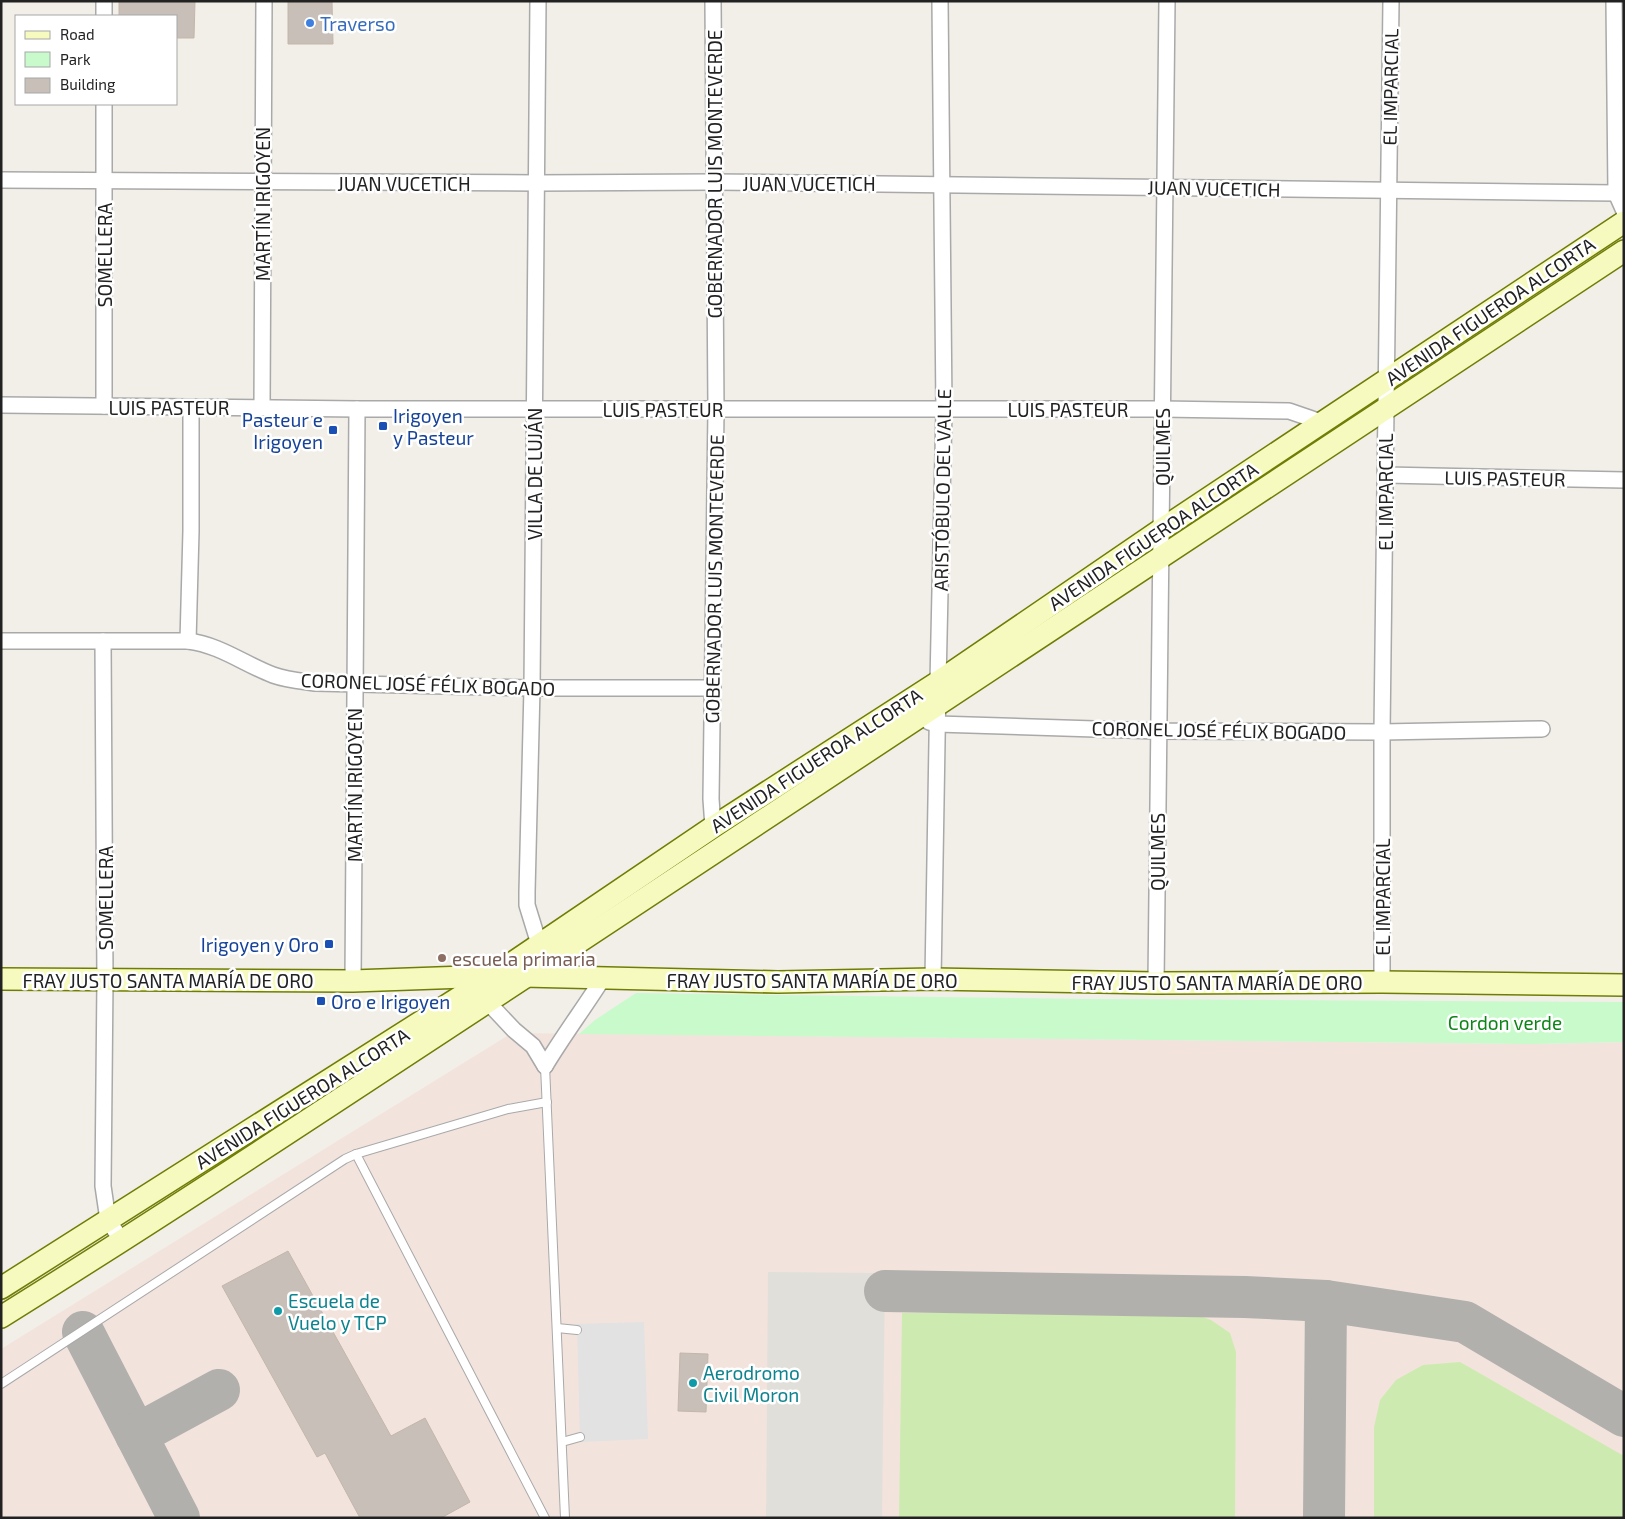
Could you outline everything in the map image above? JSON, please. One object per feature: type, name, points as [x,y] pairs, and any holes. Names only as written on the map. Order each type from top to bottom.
[{"type":"main road","name":"AVENIDA FIGUEROA ALCORTA","points":[[1,1317],[122,1241],[482,995],[494,976],[539,944],[713,827],[938,682],[1162,529],[1624,222]]},
{"type":"main road","name":"AVENIDA FIGUEROA ALCORTA","points":[[1,1288],[108,1220],[482,995],[527,976],[931,716],[1161,559],[1624,251]]},
{"type":"main road","name":"FRAY JUSTO SANTA MARÍA DE ORO","points":[[1,979],[353,981],[527,976],[778,982],[933,979],[1156,983],[1382,982],[1624,985]]},
{"type":"street","points":[[104,1],[104,15]]},
{"type":"street","name":"MARTÍN IRIGOYEN","points":[[262,407],[264,1]]},
{"type":"street","name":"VILLA DE LUJÁN","points":[[538,1],[532,688],[527,905],[539,944]]},
{"type":"street","name":"GOBERNADOR LUIS MONTEVERDE","points":[[713,1],[716,409],[710,799],[713,827]]},
{"type":"street","name":"ARISTÓBULO DEL VALLE","points":[[933,979],[931,716],[938,682],[944,409],[940,1]]},
{"type":"street","name":"QUILMES","points":[[1156,983],[1167,1]]},
{"type":"street","name":"EL IMPARCIAL","points":[[1382,982],[1382,732],[1391,1]]},
{"type":"street","points":[[1614,1],[1616,193],[1624,211]]},
{"type":"street","name":"SOMELLERA","points":[[104,105],[104,406]]},
{"type":"street","name":"JUAN VUCETICH","points":[[1,180],[714,182],[1616,193]]},
{"type":"street","name":"LUIS PASTEUR","points":[[1,405],[357,409],[1162,409],[1289,412],[1324,423]]},
{"type":"street","points":[[188,641],[191,530],[191,408]]},
{"type":"street","name":"MARTÍN IRIGOYEN","points":[[353,981],[357,409]]},
{"type":"street","name":"LUIS PASTEUR","points":[[1386,475],[1624,480]]},
{"type":"street","name":"SOMELLERA","points":[[103,640],[105,980],[103,1186],[108,1220],[122,1241]]},
{"type":"street","name":"CORONEL JOSÉ FÉLIX BOGADO","points":[[1,641],[103,640],[205,643],[271,674],[286,679],[315,683],[532,688],[713,688]]},
{"type":"street","points":[[905,703],[931,716]]},
{"type":"street","name":"CORONEL JOSÉ FÉLIX BOGADO","points":[[931,716],[1158,731],[1382,732],[1542,729]]},
{"type":"street","points":[[482,995],[514,1030],[533,1046],[545,1066],[570,1025],[603,978]]},
{"type":"lane","points":[[545,1066],[565,1518]]},
{"type":"lane","points":[[1,1384],[344,1160],[356,1154],[508,1109],[547,1102]]},
{"type":"lane","points":[[356,1154],[545,1518]]},
{"type":"lane","points":[[557,1328],[577,1330]]},
{"type":"lane","points":[[562,1442],[580,1437]]},
{"type":"shaded area","points":[[512,1033],[1535,1044],[1624,1042],[1624,1518],[1,1518],[1,1349]]},
{"type":"shaded area","points":[[768,1272],[885,1273],[882,1518],[766,1518]]},
{"type":"shaded area","points":[[644,1322],[648,1439],[580,1442],[577,1324]]},
{"type":"green space","name":"Cordon verde","points":[[636,993],[1087,999],[1624,1002],[1624,1042],[1535,1044],[579,1034],[595,1020]]},
{"type":"green space","points":[[1185,1311],[1211,1320],[1230,1333],[1236,1352],[1235,1518],[899,1518],[902,1313]]},
{"type":"green space","points":[[1460,1362],[1624,1456],[1624,1518],[1374,1518],[1374,1427],[1380,1400],[1396,1380],[1423,1365]]},
{"type":"building","points":[[119,1],[195,1],[194,38],[178,38],[178,15],[119,15]]},
{"type":"building","name":"Traverso","points":[[288,1],[332,1],[333,44],[288,44]]},
{"type":"building","points":[[288,1251],[391,1436],[425,1418],[470,1502],[441,1518],[360,1518],[325,1453],[317,1457],[222,1286]]},
{"type":"building","name":"Aerodromo Civil Moron","points":[[680,1353],[708,1354],[706,1412],[678,1411]]},
{"type":"taxiway","points":[[885,1291],[1245,1297],[1326,1301],[1465,1322],[1624,1416]]},
{"type":"taxiway","points":[[1324,1518],[1326,1301]]},
{"type":"taxiway","points":[[83,1332],[179,1518]]},
{"type":"taxiway","points":[[136,1435],[219,1390]]},
{"type":"place","name":"Traverso","points":[[310,23]]},
{"type":"place","name":"Irigoyen y Pasteur","points":[[383,426]]},
{"type":"place","name":"Pasteur e Irigoyen","points":[[333,430]]},
{"type":"place","name":"Irigoyen y Oro","points":[[329,944]]},
{"type":"place","name":"escuela primaria","points":[[442,958]]},
{"type":"place","name":"Oro e Irigoyen","points":[[321,1001]]},
{"type":"place","name":"Escuela de Vuelo y TCP","points":[[278,1311]]},
{"type":"place","name":"Aerodromo Civil Moron","points":[[693,1383]]}]
